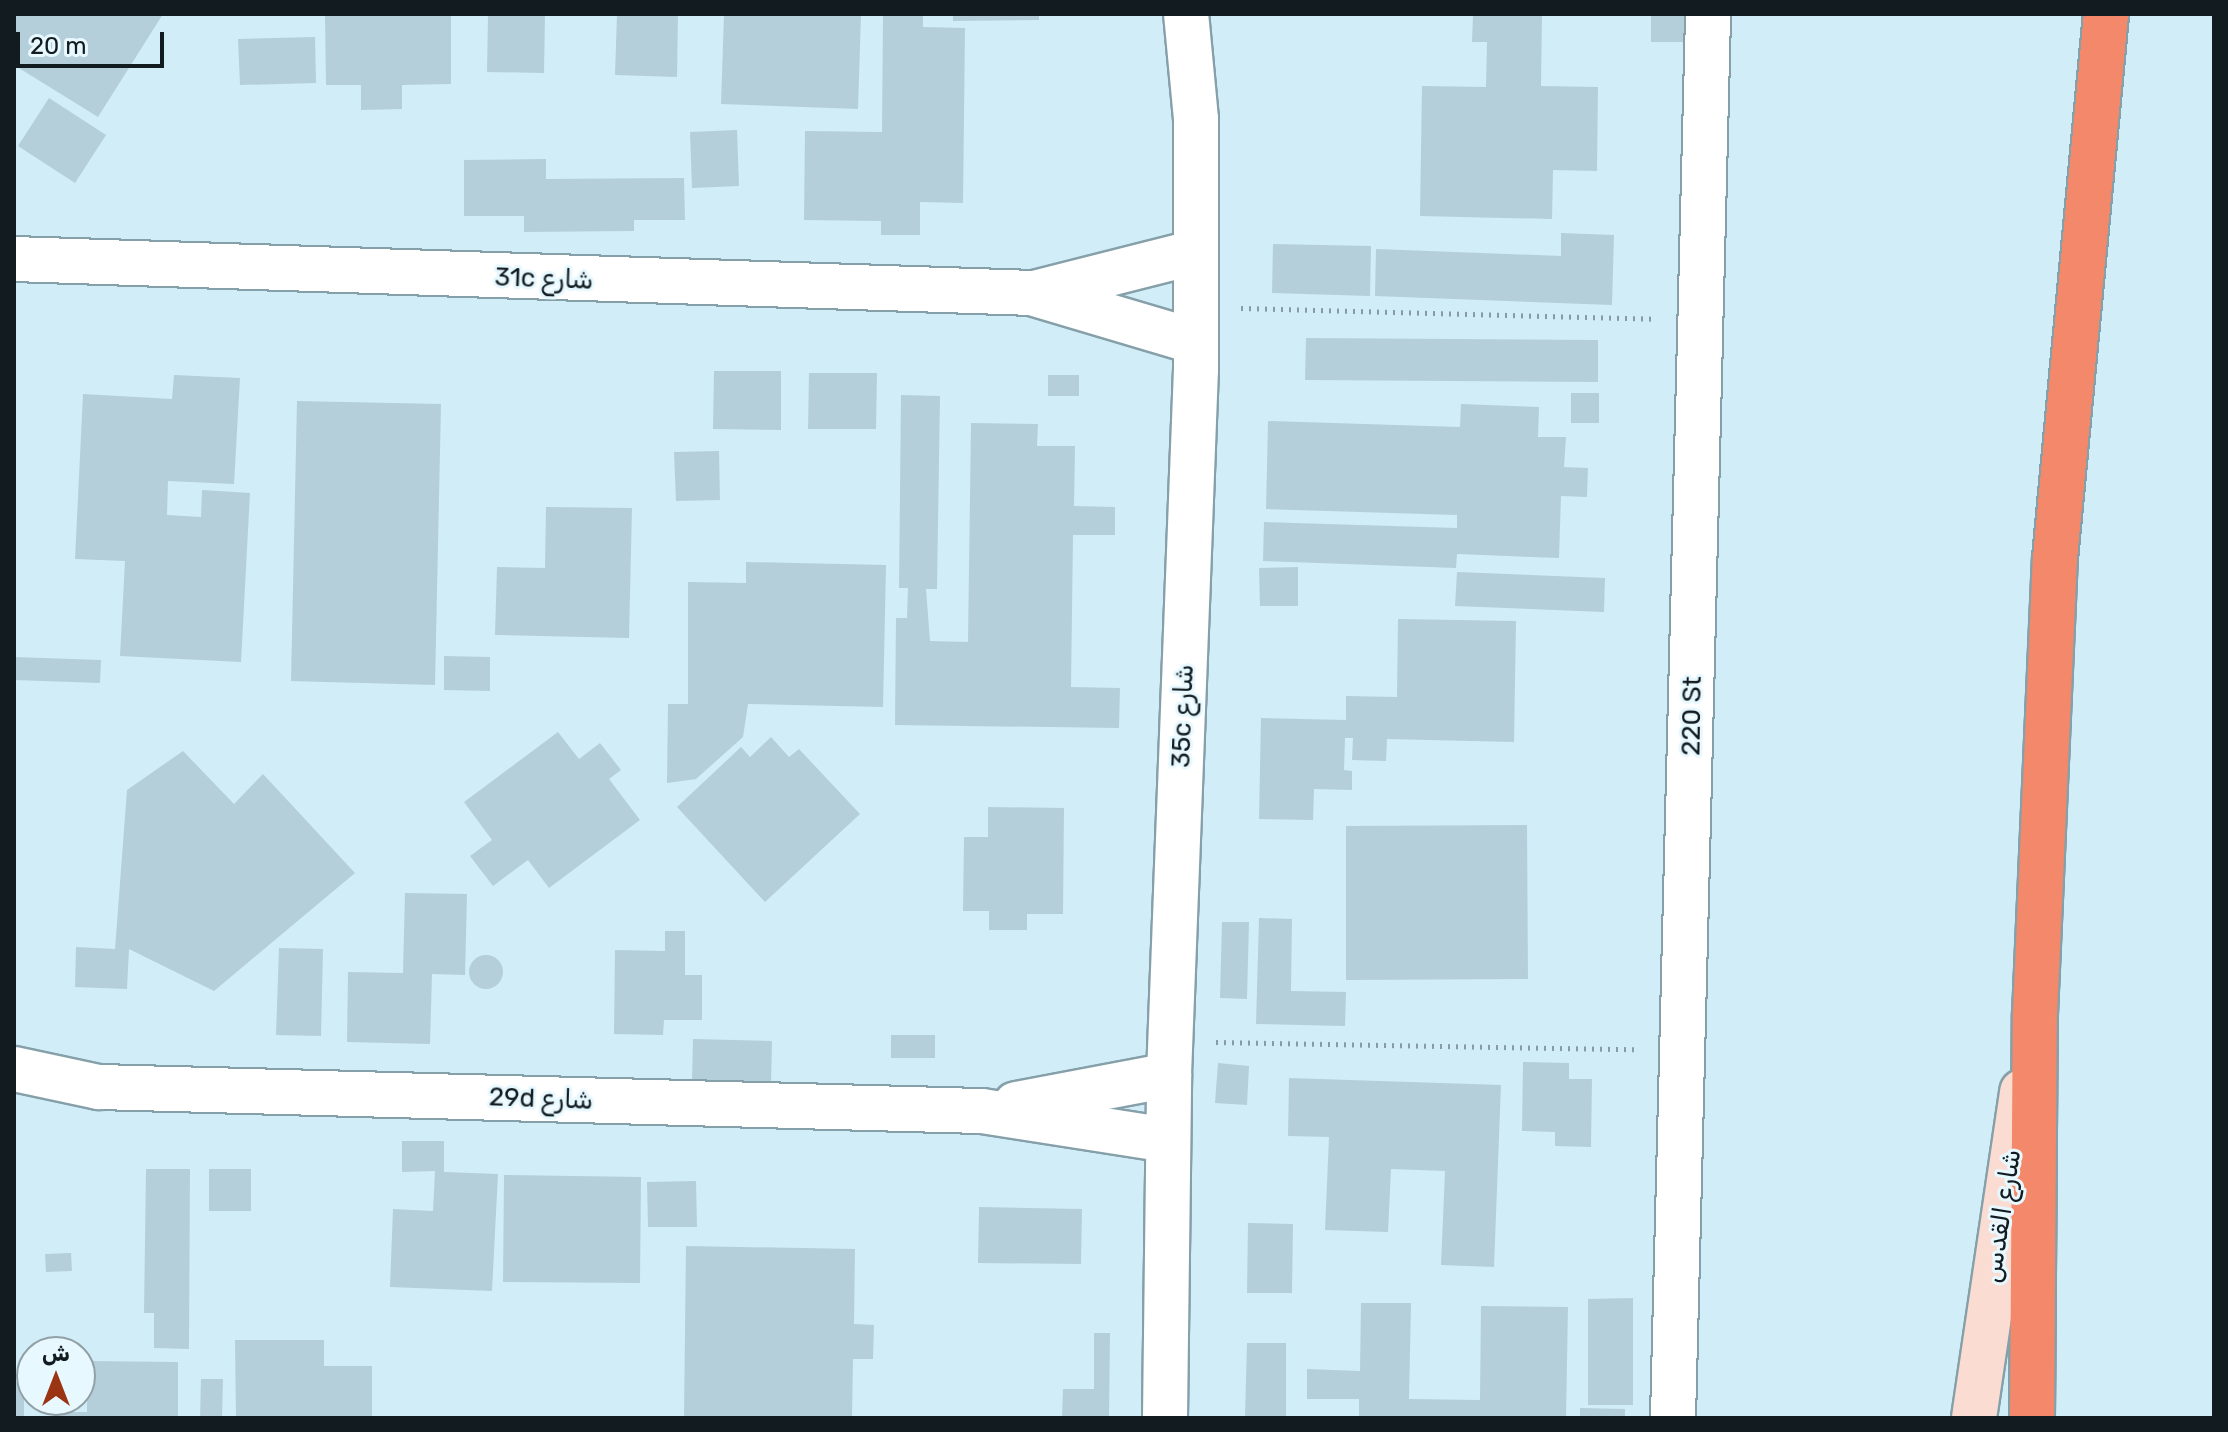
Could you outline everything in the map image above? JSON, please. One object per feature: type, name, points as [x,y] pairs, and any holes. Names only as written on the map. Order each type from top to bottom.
[{"type":"highway","points":[[2032,1418],[2035,1014],[2055,558],[2106,14]]},
{"type":"main road","name":"شارع القدس","points":[[1974,1418],[2035,1014]]},
{"type":"street","name":"35c شارع","points":[[1165,1418],[1170,1058],[1196,324],[1196,119],[1186,14]]},
{"type":"street","name":"220 St","points":[[1673,1418],[1708,14]]},
{"type":"street","name":"31c شارع","points":[[1031,293],[1196,252]]},
{"type":"street","name":"31c شارع","points":[[14,259],[57,264],[1031,293],[1196,324]]},
{"type":"street","name":"31c شارع","points":[[14,276],[57,264]]},
{"type":"street","name":"29d شارع","points":[[982,1111],[1170,1058]]},
{"type":"street","name":"29d شارع","points":[[14,1069],[99,1087],[982,1111],[1168,1140]]},
{"type":"street","name":"29d شارع","points":[[14,1102],[99,1087]]},
{"type":"path","points":[[1196,324],[1701,320]]},
{"type":"path","points":[[1170,1058],[1683,1050]]},
{"type":"building","points":[[14,14],[163,14],[98,117],[14,65]]},
{"type":"building","points":[[325,14],[451,14],[451,84],[402,85],[402,109],[361,110],[361,85],[326,85]]},
{"type":"building","points":[[488,14],[545,14],[544,73],[487,72]]},
{"type":"building","points":[[617,14],[678,14],[677,77],[615,75]]},
{"type":"building","points":[[724,14],[861,14],[858,109],[721,104]]},
{"type":"building","points":[[883,14],[923,14],[923,27],[965,28],[963,203],[920,202],[920,235],[881,235],[881,221],[804,220],[805,131],[882,132]]},
{"type":"building","points":[[953,14],[1039,14],[1039,20],[953,21]]},
{"type":"building","points":[[1473,14],[1542,14],[1541,86],[1598,87],[1597,171],[1553,170],[1552,219],[1420,216],[1422,86],[1486,87],[1487,42],[1472,42]]},
{"type":"building","points":[[1651,14],[1687,14],[1687,42],[1651,42]]},
{"type":"building","points":[[315,37],[316,83],[240,85],[238,39]]},
{"type":"building","points":[[49,98],[106,135],[75,183],[18,146]]},
{"type":"building","points":[[737,130],[739,186],[692,188],[690,132]]},
{"type":"building","points":[[546,159],[546,179],[684,178],[685,220],[634,220],[634,231],[524,232],[524,216],[464,216],[464,160]]},
{"type":"building","points":[[1561,233],[1614,235],[1612,305],[1375,296],[1376,249],[1561,256]]},
{"type":"building","points":[[1273,244],[1371,246],[1370,296],[1272,293]]},
{"type":"building","points":[[1306,338],[1598,340],[1598,382],[1305,380]]},
{"type":"building","points":[[714,371],[781,371],[781,430],[713,429]]},
{"type":"building","points":[[809,373],[877,373],[876,429],[808,429]]},
{"type":"building","points":[[174,375],[240,378],[234,484],[168,481],[167,515],[201,517],[202,490],[250,493],[241,662],[120,656],[125,561],[75,559],[83,394],[172,399]]},
{"type":"building","points":[[1048,375],[1079,375],[1079,396],[1048,396]]},
{"type":"building","points":[[1571,393],[1599,393],[1599,423],[1571,423]]},
{"type":"building","points":[[901,395],[940,396],[937,589],[926,589],[930,641],[968,642],[971,423],[1038,424],[1037,446],[1075,446],[1074,506],[1115,507],[1115,535],[1073,535],[1071,687],[1120,688],[1119,728],[895,725],[896,618],[907,618],[908,588],[899,588]]},
{"type":"building","points":[[297,401],[441,404],[435,685],[291,681]]},
{"type":"building","points":[[1461,404],[1539,407],[1538,437],[1566,437],[1564,467],[1588,468],[1587,497],[1561,496],[1559,558],[1457,554],[1456,568],[1263,561],[1264,522],[1457,528],[1457,515],[1266,509],[1268,421],[1460,427]]},
{"type":"building","points":[[719,451],[720,500],[676,501],[674,452]]},
{"type":"building","points":[[546,507],[632,508],[629,638],[495,635],[497,567],[545,568]]},
{"type":"building","points":[[746,562],[886,565],[883,707],[748,704],[743,737],[696,779],[667,783],[668,704],[688,704],[688,582],[746,583]]},
{"type":"building","points":[[1298,567],[1298,606],[1260,606],[1259,568]]},
{"type":"building","points":[[1457,572],[1605,578],[1604,612],[1455,606]]},
{"type":"building","points":[[1398,619],[1516,621],[1514,742],[1387,739],[1386,761],[1352,760],[1353,738],[1345,738],[1344,770],[1352,771],[1352,790],[1314,789],[1313,820],[1259,819],[1261,718],[1346,720],[1346,696],[1397,697]]},
{"type":"building","points":[[444,656],[490,657],[490,691],[444,690]]},
{"type":"building","points":[[14,657],[101,660],[100,683],[14,680]]},
{"type":"building","points":[[558,732],[579,759],[600,743],[621,770],[609,779],[640,820],[549,888],[528,860],[493,886],[470,856],[492,840],[464,802]]},
{"type":"building","points":[[771,737],[789,757],[799,749],[860,814],[765,902],[677,807],[741,747],[750,757]]},
{"type":"building","points":[[183,751],[234,804],[263,774],[355,873],[214,991],[129,949],[127,989],[75,987],[76,947],[115,949],[127,790]]},
{"type":"building","points":[[988,807],[1064,808],[1063,914],[1027,914],[1027,930],[989,930],[989,911],[963,911],[964,837],[988,837]]},
{"type":"building","points":[[1527,825],[1528,979],[1346,980],[1346,826]]},
{"type":"building","points":[[405,893],[467,894],[465,975],[432,974],[430,1044],[347,1042],[348,972],[403,973]]},
{"type":"building","points":[[1259,918],[1292,919],[1291,991],[1346,992],[1345,1026],[1256,1024]]},
{"type":"building","points":[[1222,922],[1249,922],[1247,999],[1220,998]]},
{"type":"building","points":[[665,931],[685,931],[685,975],[702,975],[702,1020],[664,1020],[663,1035],[614,1034],[615,950],[665,951]]},
{"type":"building","points":[[279,948],[323,949],[321,1036],[276,1035]]},
{"type":"building","points":[[486,955],[498,960],[503,972],[498,984],[486,989],[474,984],[469,972],[474,960]]},
{"type":"building","points":[[891,1035],[935,1035],[935,1058],[891,1058]]},
{"type":"building","points":[[693,1039],[772,1041],[771,1084],[692,1082]]},
{"type":"building","points":[[1523,1062],[1569,1063],[1569,1079],[1592,1079],[1591,1147],[1555,1146],[1555,1132],[1522,1131]]},
{"type":"building","points":[[1218,1063],[1249,1066],[1247,1105],[1215,1103]]},
{"type":"building","points":[[1289,1078],[1501,1085],[1494,1267],[1441,1265],[1445,1171],[1391,1169],[1388,1232],[1325,1230],[1329,1137],[1288,1136]]},
{"type":"building","points":[[402,1141],[444,1141],[444,1172],[498,1174],[492,1291],[390,1287],[393,1209],[433,1211],[435,1171],[402,1172]]},
{"type":"building","points":[[146,1169],[190,1169],[189,1349],[154,1348],[154,1313],[144,1313]]},
{"type":"building","points":[[209,1169],[251,1169],[251,1211],[209,1211]]},
{"type":"building","points":[[504,1175],[641,1177],[640,1283],[503,1282]]},
{"type":"building","points":[[696,1181],[697,1227],[648,1227],[647,1182]]},
{"type":"building","points":[[979,1207],[1082,1209],[1081,1264],[978,1263]]},
{"type":"building","points":[[1248,1223],[1293,1224],[1292,1293],[1247,1293]]},
{"type":"building","points":[[686,1246],[855,1249],[854,1324],[874,1325],[873,1359],[853,1359],[852,1418],[684,1418]]},
{"type":"building","points":[[71,1253],[72,1271],[46,1272],[45,1254]]},
{"type":"building","points":[[1633,1298],[1633,1405],[1588,1405],[1588,1299]]},
{"type":"building","points":[[1361,1303],[1411,1303],[1409,1399],[1480,1400],[1481,1306],[1568,1307],[1566,1418],[1359,1418],[1359,1399],[1307,1399],[1307,1369],[1360,1371]]},
{"type":"building","points":[[1094,1333],[1110,1333],[1109,1418],[1062,1418],[1063,1389],[1094,1389]]},
{"type":"building","points":[[235,1340],[324,1340],[324,1366],[372,1366],[372,1418],[236,1418]]},
{"type":"building","points":[[1247,1343],[1286,1343],[1286,1418],[1245,1417]]},
{"type":"building","points":[[96,1361],[178,1362],[178,1418],[54,1418],[96,1416]]},
{"type":"building","points":[[201,1379],[223,1379],[222,1418],[200,1418]]},
{"type":"building","points":[[16,1383],[16,1416],[24,1418],[14,1418]]},
{"type":"building","points":[[1580,1408],[1625,1409],[1625,1418],[1580,1418]]}]
